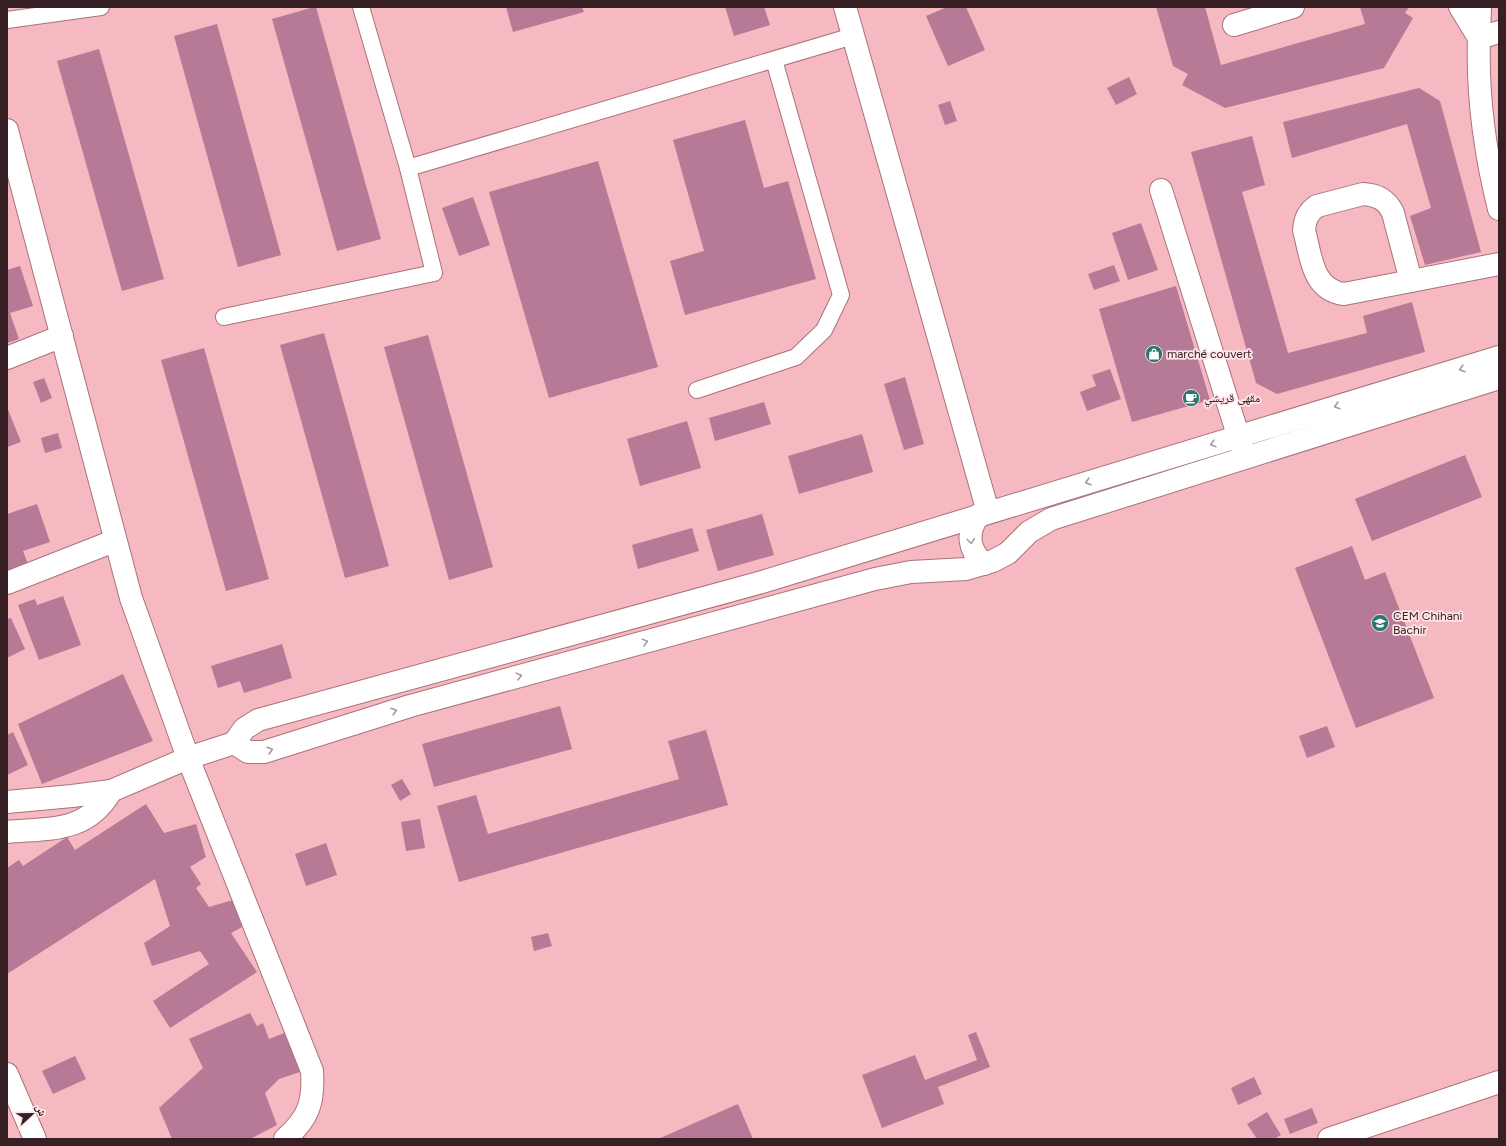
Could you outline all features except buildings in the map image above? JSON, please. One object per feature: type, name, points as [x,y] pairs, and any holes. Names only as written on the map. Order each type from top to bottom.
[{"type":"street","points":[[845,7],[990,512]]},
{"type":"street","points":[[1234,25],[1293,7]]},
{"type":"street","points":[[1460,7],[1479,38]]},
{"type":"street","points":[[1480,7],[1478,72],[1483,124],[1499,209]]},
{"type":"street","points":[[1479,38],[1499,32]]},
{"type":"street","points":[[7,130],[62,336],[114,541],[149,653],[188,758],[312,1070],[313,1090],[308,1110],[298,1127],[285,1139]]},
{"type":"street","points":[[1161,190],[1245,458]]},
{"type":"street","points":[[1412,281],[1394,213],[1385,201],[1371,194],[1363,194],[1317,206],[1307,216],[1304,230],[1317,277],[1328,290],[1344,294],[1412,281],[1499,264]]},
{"type":"street","points":[[7,358],[62,336]]},
{"type":"street","points":[[7,802],[110,791],[188,758],[234,743],[244,729],[262,719],[762,582],[1499,358]]},
{"type":"street","points":[[234,743],[248,752],[264,752],[410,706],[875,579],[911,572],[966,569],[984,564],[1008,553],[1034,528],[1051,519],[1499,378]]},
{"type":"street","points":[[984,564],[977,558],[972,550],[970,541],[973,523],[990,512],[1015,516],[1021,534],[1020,541]]},
{"type":"street","points":[[7,584],[114,541]]},
{"type":"street","points":[[7,832],[59,827],[78,822],[96,812],[110,791]]},
{"type":"street","points":[[7,1074],[36,1139]]},
{"type":"street","points":[[1328,1139],[1377,1132],[1499,1082]]},
{"type":"lane","points":[[7,20],[56,10],[100,7]]},
{"type":"lane","points":[[224,318],[434,273],[408,168],[361,7]]},
{"type":"lane","points":[[408,168],[853,36]]},
{"type":"lane","points":[[697,390],[796,357],[824,330],[841,295],[774,60]]},
{"type":"place","name":"marché couvert","points":[[1154,354]]},
{"type":"place","name":"مقهى قريشي","points":[[1191,398]]},
{"type":"place","name":"CEM Chihani Bachir","points":[[1380,623]]}]
